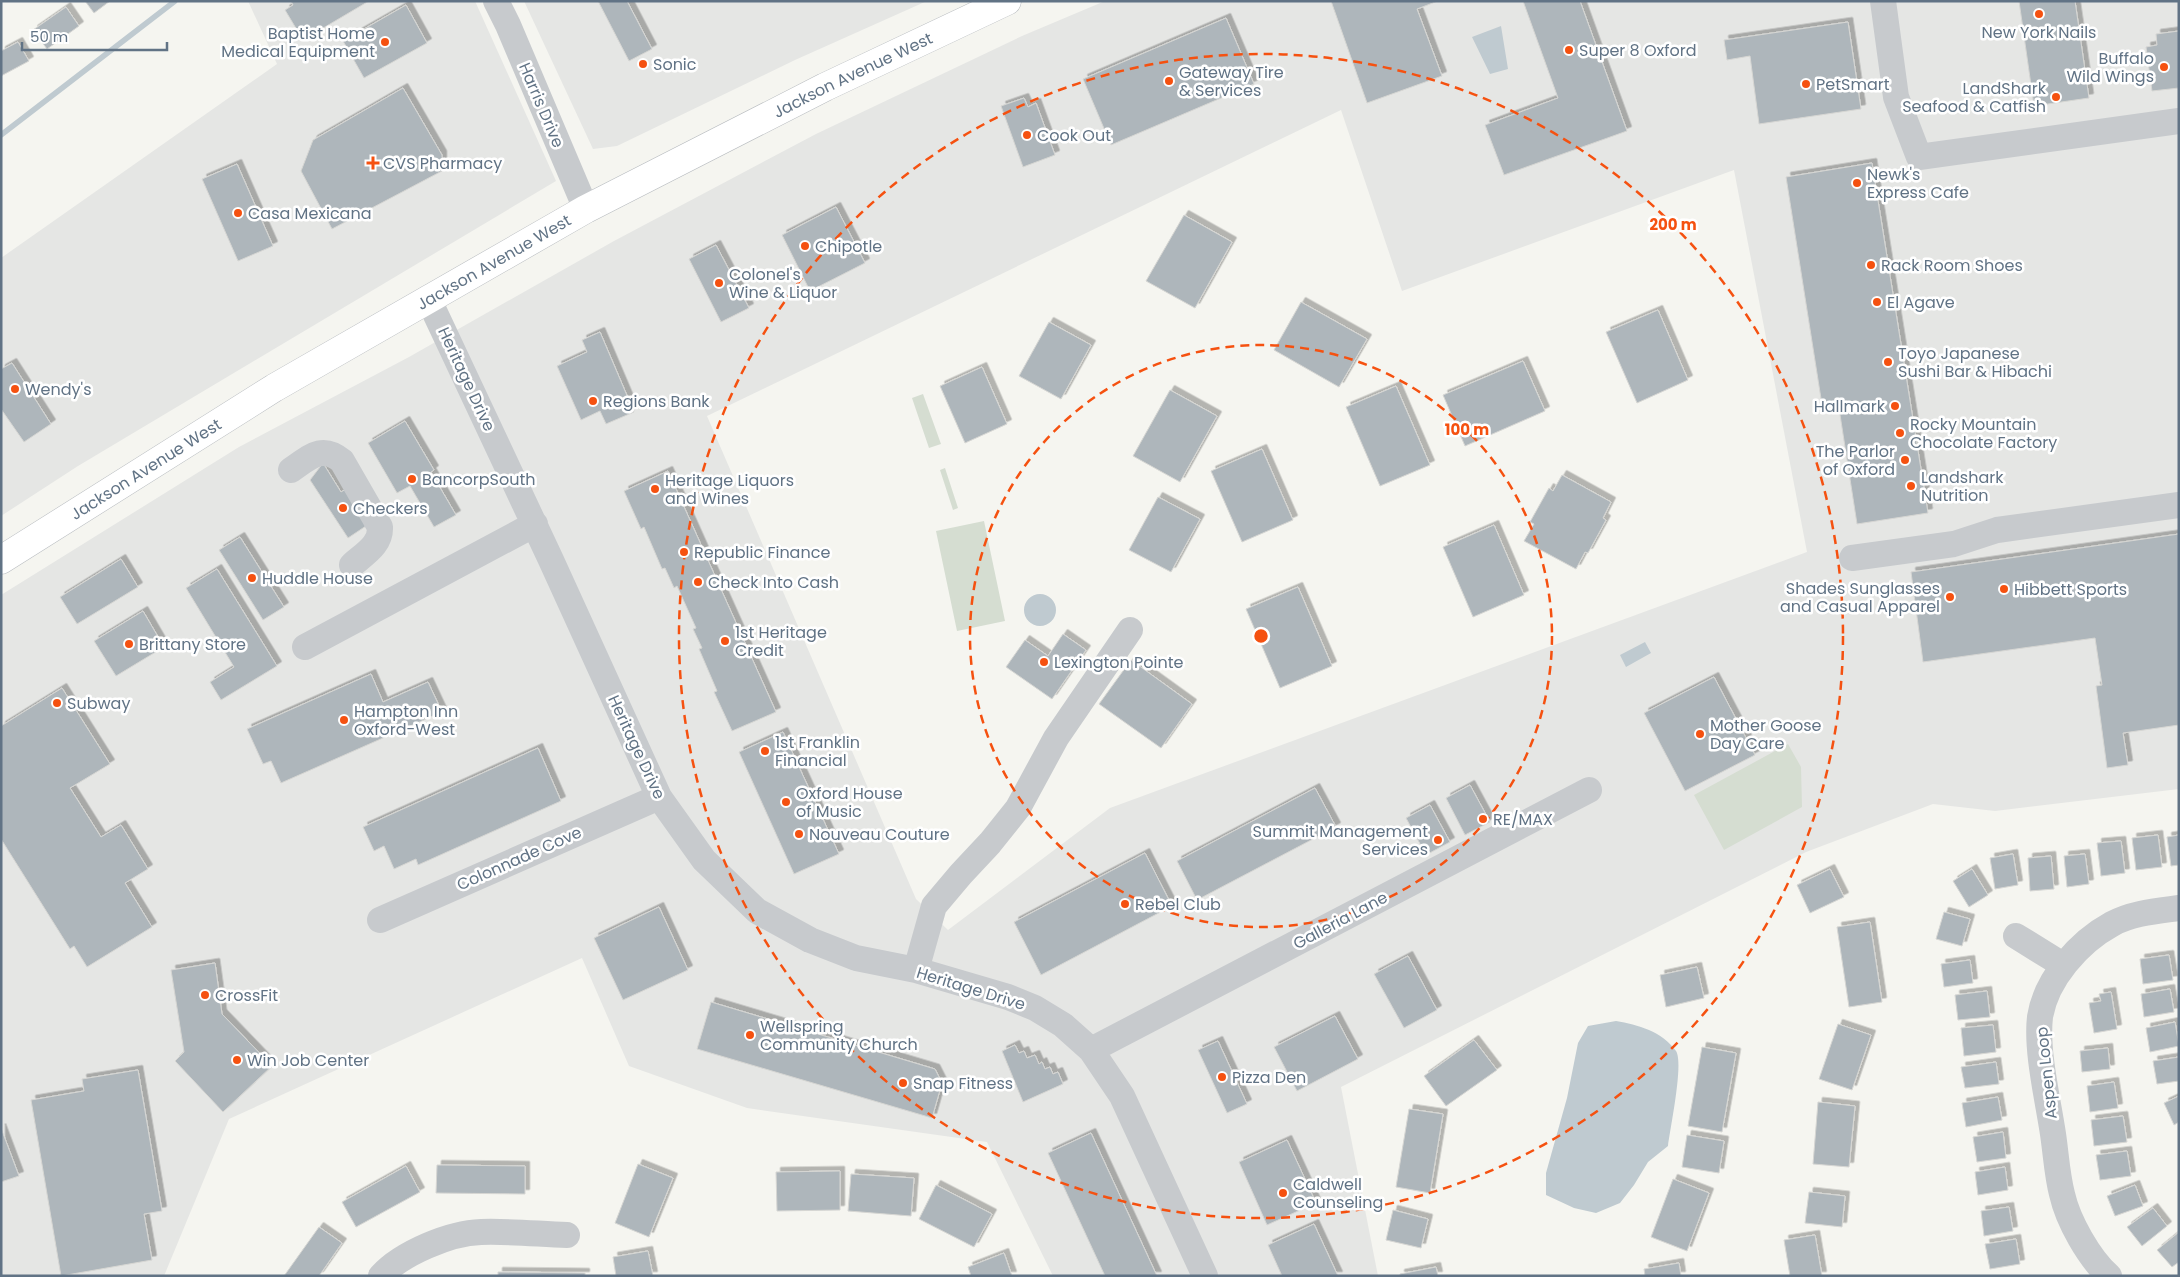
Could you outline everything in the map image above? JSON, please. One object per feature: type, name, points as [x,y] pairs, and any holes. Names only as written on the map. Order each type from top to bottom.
[{"type":"main road","name":"Jackson Avenue West","points":[[1,560],[274,388],[586,209],[825,87],[1007,1]]},
{"type":"street","name":"Harris Drive","points":[[496,1],[586,209]]},
{"type":"street","points":[[1883,1],[1896,97],[1920,157],[2179,121]]},
{"type":"street","name":"Heritage Drive","points":[[428,298],[535,524],[659,797],[704,860],[757,911],[810,940],[856,958],[916,970],[1008,997],[1035,1008],[1063,1025],[1091,1050],[1122,1096],[1205,1276]]},
{"type":"street","points":[[291,470],[311,456],[323,452],[334,454],[342,461],[380,527],[380,536],[374,545],[352,565]]},
{"type":"street","points":[[1852,558],[1954,544],[1997,530],[2179,505]]},
{"type":"street","points":[[305,647],[535,524]]},
{"type":"street","points":[[916,970],[934,906],[990,843],[1018,808],[1056,738],[1130,630]]},
{"type":"street","name":"Galleria Lane","points":[[1091,1050],[1589,790]]},
{"type":"street","name":"Colonnade Cove","points":[[380,920],[659,797]]},
{"type":"street","name":"Aspen Loop","points":[[2107,1275],[2074,1228],[2062,1195],[2041,1050],[2040,1018],[2046,993],[2062,965],[2084,945],[2112,924],[2141,914],[2179,908]]},
{"type":"street","points":[[2016,936],[2062,965]]},
{"type":"street","points":[[380,1276],[392,1264],[431,1243],[479,1232],[566,1235]]},
{"type":"shaded area","points":[[248,1],[475,1],[556,181],[78,466],[1,516],[1,258],[277,64]]},
{"type":"shaded area","points":[[524,1],[927,1],[795,60],[617,146],[593,149]]},
{"type":"shaded area","points":[[1105,1],[2179,1],[2179,789],[1995,811],[1933,804],[1806,852],[1341,1087],[1378,1276],[1053,1276],[987,1142],[747,1108],[629,1066],[582,958],[229,1119],[164,1276],[1,1276],[1,595],[239,447],[409,357],[614,241],[816,134],[1022,36]],"holes":[[[1341,110],[1402,291],[1734,170],[1807,552],[1110,808],[948,930],[916,899],[707,416]]]},
{"type":"shaded area","points":[[1501,26],[1508,69],[1490,74],[1472,37]]},
{"type":"shaded area","points":[[923,394],[941,444],[929,448],[912,398]]},
{"type":"shaded area","points":[[945,468],[958,508],[953,510],[940,470]]},
{"type":"shaded area","points":[[984,521],[1005,621],[957,631],[936,531]]},
{"type":"shaded area","points":[[1040,594],[1046,595],[1051,599],[1055,604],[1055,616],[1051,621],[1046,625],[1040,626],[1034,625],[1029,621],[1025,616],[1024,610],[1025,604],[1029,599],[1034,595]]},
{"type":"shaded area","points":[[1645,642],[1651,653],[1626,667],[1620,655]]},
{"type":"shaded area","points":[[1788,744],[1801,767],[1802,807],[1724,850],[1694,795]]},
{"type":"shaded area","points":[[1616,1021],[1649,1030],[1664,1038],[1676,1051],[1678,1058],[1678,1082],[1668,1146],[1648,1162],[1620,1203],[1596,1213],[1574,1208],[1546,1195],[1546,1173],[1567,1098],[1578,1043],[1588,1026]]},
{"type":"building","points":[[85,1],[110,1],[94,13]]},
{"type":"building","points":[[291,1],[369,1],[303,40],[285,10],[293,5]]},
{"type":"building","points":[[598,1],[627,1],[652,49],[629,61]]},
{"type":"building","points":[[1331,1],[1438,1],[1417,9],[1442,76],[1367,103]]},
{"type":"building","name":"Super 8 Oxford","points":[[1523,1],[1580,1],[1627,131],[1504,175],[1485,125],[1558,98]]},
{"type":"building","points":[[2019,1],[2075,1],[2089,98],[2034,106]]},
{"type":"building","name":"Baptist Home Medical Equipment","points":[[406,5],[427,43],[364,78],[343,41]]},
{"type":"building","points":[[66,7],[79,26],[47,49],[33,30]]},
{"type":"building","name":"Gateway Tire & Services","points":[[1226,18],[1254,84],[1111,145],[1083,79]]},
{"type":"building","name":"PetSmart","points":[[1848,22],[1861,109],[1759,124],[1750,56],[1727,60],[1724,40]]},
{"type":"building","name":"Buffalo Wild Wings","points":[[2179,31],[2179,88],[2152,91],[2146,47],[2157,45],[2156,34]]},
{"type":"building","points":[[18,42],[29,61],[1,76],[1,51]]},
{"type":"building","name":"CVS Pharmacy","points":[[403,88],[442,155],[442,171],[332,229],[301,171],[313,140]]},
{"type":"building","points":[[1024,98],[1028,107],[1036,103],[1055,155],[1023,167],[1001,106]]},
{"type":"building","points":[[1872,163],[1928,513],[1857,524],[1838,402],[1822,405],[1786,177]]},
{"type":"building","name":"Casa Mexicana","points":[[237,164],[273,246],[238,261],[202,179]]},
{"type":"building","points":[[836,207],[865,263],[810,291],[782,235]]},
{"type":"building","points":[[1184,215],[1232,242],[1195,308],[1146,281]]},
{"type":"building","name":"Colonel's Wine & Liquor","points":[[716,245],[749,308],[721,322],[689,259]]},
{"type":"building","points":[[1301,302],[1367,339],[1339,387],[1274,350]]},
{"type":"building","points":[[1658,310],[1688,380],[1637,403],[1606,332]]},
{"type":"building","points":[[1049,322],[1091,345],[1061,399],[1019,376]]},
{"type":"building","points":[[600,332],[634,412],[606,424],[600,411],[581,420],[557,366],[587,352],[582,340]]},
{"type":"building","points":[[1523,361],[1545,411],[1465,446],[1443,395]]},
{"type":"building","name":"Wendy's","points":[[12,363],[51,424],[24,442],[1,409],[1,369]]},
{"type":"building","points":[[982,367],[1007,424],[965,443],[940,386]]},
{"type":"building","points":[[1396,386],[1430,465],[1380,486],[1346,407]]},
{"type":"building","points":[[1170,390],[1217,416],[1180,482],[1133,456]]},
{"type":"building","name":"BancorpSouth","points":[[405,421],[434,470],[431,472],[456,515],[434,527],[410,486],[397,493],[368,443]]},
{"type":"building","points":[[1262,449],[1293,520],[1242,542],[1211,471]]},
{"type":"building","name":"Checkers","points":[[323,463],[341,492],[346,489],[369,524],[348,538],[310,480]]},
{"type":"building","points":[[668,471],[776,712],[732,731],[714,692],[717,691],[699,649],[702,648],[693,629],[696,628],[677,586],[674,588],[665,568],[662,569],[644,527],[641,529],[624,491]]},
{"type":"building","points":[[1562,475],[1611,502],[1603,518],[1606,520],[1588,553],[1585,552],[1576,569],[1524,541],[1534,524],[1530,522],[1549,488],[1553,491]]},
{"type":"building","points":[[1158,497],[1200,519],[1171,572],[1129,550]]},
{"type":"building","points":[[1494,525],[1524,595],[1473,617],[1443,547]]},
{"type":"building","points":[[2179,534],[2179,725],[2123,733],[2128,765],[2107,768],[2096,686],[2102,685],[2095,638],[1923,662],[1911,572]]},
{"type":"building","name":"Huddle House","points":[[240,537],[284,607],[263,620],[219,550]]},
{"type":"building","points":[[121,559],[138,587],[77,624],[60,597]]},
{"type":"building","points":[[217,569],[277,666],[221,700],[210,682],[234,667],[186,588]]},
{"type":"building","points":[[1298,587],[1332,666],[1280,688],[1246,609]]},
{"type":"building","name":"Brittany Store","points":[[143,611],[164,647],[116,676],[94,641]]},
{"type":"building","name":"Lexington Pointe","points":[[1063,634],[1086,650],[1052,699],[1006,667],[1025,640],[1048,656]]},
{"type":"building","points":[[1131,660],[1192,704],[1161,748],[1099,704]]},
{"type":"building","name":"Hampton Inn Oxford-West","points":[[371,674],[383,702],[428,682],[442,712],[281,783],[271,761],[263,764],[247,729]]},
{"type":"building","name":"Mother Goose Day Care","points":[[1714,677],[1755,755],[1685,791],[1644,713]]},
{"type":"building","points":[[62,688],[110,764],[70,788],[101,837],[121,825],[148,869],[125,883],[152,927],[87,967],[74,946],[70,949],[1,839],[1,726]]},
{"type":"building","points":[[783,732],[839,854],[794,874],[739,752]]},
{"type":"building","points":[[538,748],[561,801],[418,865],[416,859],[394,869],[384,846],[374,851],[363,827]]},
{"type":"building","points":[[1470,785],[1490,822],[1465,835],[1446,798]]},
{"type":"building","points":[[1315,788],[1336,827],[1197,900],[1177,861]]},
{"type":"building","points":[[1430,805],[1450,842],[1426,855],[1406,818]]},
{"type":"building","points":[[2158,835],[2162,867],[2136,870],[2132,838]]},
{"type":"building","points":[[2179,835],[2179,865],[2171,866],[2167,837]]},
{"type":"building","points":[[2121,841],[2125,873],[2101,876],[2097,843]]},
{"type":"building","points":[[1145,853],[1172,906],[1041,975],[1014,922]]},
{"type":"building","points":[[2013,854],[2018,885],[1995,889],[1990,858]]},
{"type":"building","points":[[2085,854],[2089,884],[2067,887],[2064,856]]},
{"type":"building","points":[[2051,856],[2054,889],[2030,891],[2028,858]]},
{"type":"building","points":[[1830,869],[1844,897],[1810,913],[1797,885]]},
{"type":"building","points":[[1972,869],[1988,895],[1969,907],[1953,881]]},
{"type":"building","points":[[659,907],[688,970],[623,1000],[594,938]]},
{"type":"building","points":[[1944,912],[1970,919],[1962,946],[1936,939]]},
{"type":"building","points":[[1870,922],[1882,1002],[1849,1007],[1837,927]]},
{"type":"building","points":[[2169,955],[2173,980],[2143,984],[2140,959]]},
{"type":"building","points":[[1408,956],[1437,1010],[1404,1028],[1374,974]]},
{"type":"building","points":[[1970,960],[1973,983],[1944,987],[1941,964]]},
{"type":"building","points":[[215,963],[222,1014],[272,1066],[223,1112],[175,1061],[184,1052],[171,970]]},
{"type":"building","points":[[1697,967],[1704,998],[1666,1007],[1660,975]]},
{"type":"building","points":[[2170,989],[2174,1012],[2144,1017],[2141,994]]},
{"type":"building","points":[[1987,991],[1990,1017],[1958,1020],[1955,995]]},
{"type":"building","points":[[2111,992],[2117,1029],[2094,1033],[2089,1003],[2101,1001],[2099,994]]},
{"type":"building","points":[[711,1002],[935,1069],[942,1083],[932,1118],[697,1049]]},
{"type":"building","points":[[1335,1016],[1358,1059],[1297,1091],[1274,1047]]},
{"type":"building","points":[[2175,1022],[2179,1046],[2150,1052],[2146,1028]]},
{"type":"building","points":[[1838,1024],[1871,1035],[1852,1090],[1819,1079]]},
{"type":"building","points":[[1993,1025],[1996,1052],[1964,1056],[1961,1028]]},
{"type":"building","points":[[1474,1040],[1497,1070],[1446,1106],[1424,1076]]},
{"type":"building","name":"Pizza Den","points":[[1218,1041],[1247,1104],[1227,1113],[1198,1050]]},
{"type":"building","points":[[1015,1045],[1019,1053],[1024,1051],[1027,1058],[1035,1055],[1039,1064],[1042,1062],[1045,1069],[1050,1067],[1053,1074],[1058,1072],[1063,1084],[1023,1102],[1002,1051]]},
{"type":"building","points":[[1702,1047],[1736,1053],[1722,1132],[1688,1126]]},
{"type":"building","points":[[2108,1048],[2110,1069],[2082,1072],[2080,1051]]},
{"type":"building","points":[[2179,1057],[2179,1081],[2157,1084],[2153,1061]]},
{"type":"building","points":[[1996,1062],[1999,1084],[1965,1088],[1961,1067]]},
{"type":"building","points":[[138,1070],[162,1211],[144,1214],[152,1260],[61,1276],[31,1100],[84,1091],[82,1079]]},
{"type":"building","points":[[2114,1082],[2118,1108],[2090,1112],[2087,1086]]},
{"type":"building","points":[[2179,1096],[2179,1122],[2174,1125],[2164,1103]]},
{"type":"building","points":[[1998,1097],[2002,1120],[1966,1127],[1962,1103]]},
{"type":"building","points":[[1818,1102],[1855,1106],[1849,1167],[1813,1164]]},
{"type":"building","points":[[1409,1109],[1443,1114],[1430,1193],[1396,1187]]},
{"type":"building","points":[[2123,1116],[2127,1142],[2094,1146],[2091,1120]]},
{"type":"building","points":[[1,1128],[19,1176],[1,1182]]},
{"type":"building","points":[[2003,1132],[2006,1158],[1977,1162],[1973,1137]]},
{"type":"building","points":[[1091,1133],[1157,1276],[1105,1276],[1048,1153]]},
{"type":"building","points":[[1687,1135],[1724,1141],[1719,1173],[1682,1167]]},
{"type":"building","points":[[1287,1140],[1316,1203],[1267,1225],[1239,1162]]},
{"type":"building","points":[[2127,1151],[2131,1176],[2100,1180],[2096,1155]]},
{"type":"building","points":[[638,1164],[673,1178],[649,1237],[615,1223]]},
{"type":"building","points":[[437,1165],[525,1166],[525,1194],[436,1193]]},
{"type":"building","points":[[406,1166],[420,1192],[356,1227],[342,1202]]},
{"type":"building","points":[[2005,1167],[2008,1190],[1978,1195],[1975,1172]]},
{"type":"building","points":[[840,1171],[840,1210],[777,1211],[776,1172]]},
{"type":"building","points":[[851,1174],[914,1178],[911,1216],[848,1211]]},
{"type":"building","points":[[1673,1179],[1709,1193],[1687,1251],[1651,1237]]},
{"type":"building","points":[[936,1185],[992,1214],[974,1247],[919,1219]]},
{"type":"building","points":[[2135,1185],[2143,1206],[2115,1216],[2107,1196]]},
{"type":"building","points":[[1809,1192],[1845,1196],[1842,1227],[1805,1223]]},
{"type":"building","points":[[2009,1207],[2013,1231],[1984,1236],[1981,1211]]},
{"type":"building","points":[[2153,1208],[2167,1226],[2142,1246],[2127,1227]]},
{"type":"building","points":[[1393,1210],[1428,1219],[1421,1248],[1386,1240]]},
{"type":"building","points":[[1314,1224],[1338,1276],[1282,1276],[1268,1245]]},
{"type":"building","points":[[319,1227],[342,1243],[319,1276],[284,1276]]},
{"type":"building","points":[[2179,1232],[2179,1262],[2172,1267],[2157,1250]]},
{"type":"building","points":[[1815,1235],[1822,1276],[1790,1276],[1784,1240]]},
{"type":"building","points":[[2016,1239],[2020,1264],[1990,1269],[1985,1244]]},
{"type":"building","points":[[648,1251],[653,1276],[616,1276],[613,1257]]},
{"type":"building","points":[[1004,1253],[1012,1276],[971,1276],[968,1267]]},
{"type":"building","points":[[1679,1263],[1681,1276],[1645,1276],[1644,1269]]},
{"type":"building","points":[[1436,1267],[1438,1276],[1400,1276],[1400,1274]]},
{"type":"building","points":[[498,1272],[585,1273],[585,1276],[498,1276]]},
{"type":"waterway","points":[[1,135],[175,1]]},
{"type":"place","name":"New York Nails","points":[[2039,14]]},
{"type":"place","name":"Baptist Home Medical Equipment","points":[[385,42]]},
{"type":"place","name":"Super 8 Oxford","points":[[1569,50]]},
{"type":"place","name":"Sonic","points":[[643,64]]},
{"type":"place","name":"Buffalo Wild Wings","points":[[2164,67]]},
{"type":"place","name":"Gateway Tire & Services","points":[[1169,81]]},
{"type":"place","name":"PetSmart","points":[[1806,84]]},
{"type":"place","name":"LandShark Seafood & Catfish","points":[[2056,97]]},
{"type":"place","name":"Cook Out","points":[[1027,135]]},
{"type":"place","name":"CVS Pharmacy","points":[[373,163]]},
{"type":"place","name":"Newk's Express Cafe","points":[[1857,183]]},
{"type":"place","name":"Casa Mexicana","points":[[238,213]]},
{"type":"place","name":"Chipotle","points":[[805,246]]},
{"type":"place","name":"Rack Room Shoes","points":[[1871,265]]},
{"type":"place","name":"Colonel's Wine & Liquor","points":[[719,283]]},
{"type":"place","name":"El Agave","points":[[1877,302]]},
{"type":"place","name":"Toyo Japanese Sushi Bar & Hibachi","points":[[1888,362]]},
{"type":"place","name":"Wendy's","points":[[15,389]]},
{"type":"place","name":"Regions Bank","points":[[593,401]]},
{"type":"place","name":"Hallmark","points":[[1895,406]]},
{"type":"place","name":"Rocky Mountain Chocolate Factory","points":[[1900,433]]},
{"type":"place","name":"The Parlor of Oxford","points":[[1905,460]]},
{"type":"place","name":"BancorpSouth","points":[[412,479]]},
{"type":"place","name":"Landshark Nutrition","points":[[1911,486]]},
{"type":"place","name":"Heritage Liquors and Wines","points":[[655,489]]},
{"type":"place","name":"Checkers","points":[[343,508]]},
{"type":"place","name":"Republic Finance","points":[[684,552]]},
{"type":"place","name":"Huddle House","points":[[252,578]]},
{"type":"place","name":"Check Into Cash","points":[[698,582]]},
{"type":"place","name":"Hibbett Sports","points":[[2004,589]]},
{"type":"place","name":"Shades Sunglasses and Casual Apparel","points":[[1950,597]]},
{"type":"place","name":"1st Heritage Credit","points":[[725,641]]},
{"type":"place","name":"Brittany Store","points":[[129,644]]},
{"type":"place","name":"Lexington Pointe","points":[[1044,662]]},
{"type":"place","name":"Subway","points":[[57,703]]},
{"type":"place","name":"Hampton Inn Oxford-West","points":[[344,720]]},
{"type":"place","name":"Mother Goose Day Care","points":[[1700,734]]},
{"type":"place","name":"1st Franklin Financial","points":[[765,751]]},
{"type":"place","name":"Oxford House of Music","points":[[786,802]]},
{"type":"place","name":"RE/MAX","points":[[1483,819]]},
{"type":"place","name":"Nouveau Couture","points":[[799,834]]},
{"type":"place","name":"Summit Management Services","points":[[1438,840]]},
{"type":"place","name":"Rebel Club","points":[[1125,904]]},
{"type":"place","name":"CrossFit","points":[[205,995]]},
{"type":"place","name":"Wellspring Community Church","points":[[750,1035]]},
{"type":"place","name":"Win Job Center","points":[[237,1060]]},
{"type":"place","name":"Pizza Den","points":[[1222,1077]]},
{"type":"place","name":"Snap Fitness","points":[[903,1083]]},
{"type":"place","name":"Caldwell Counseling","points":[[1283,1193]]}]
